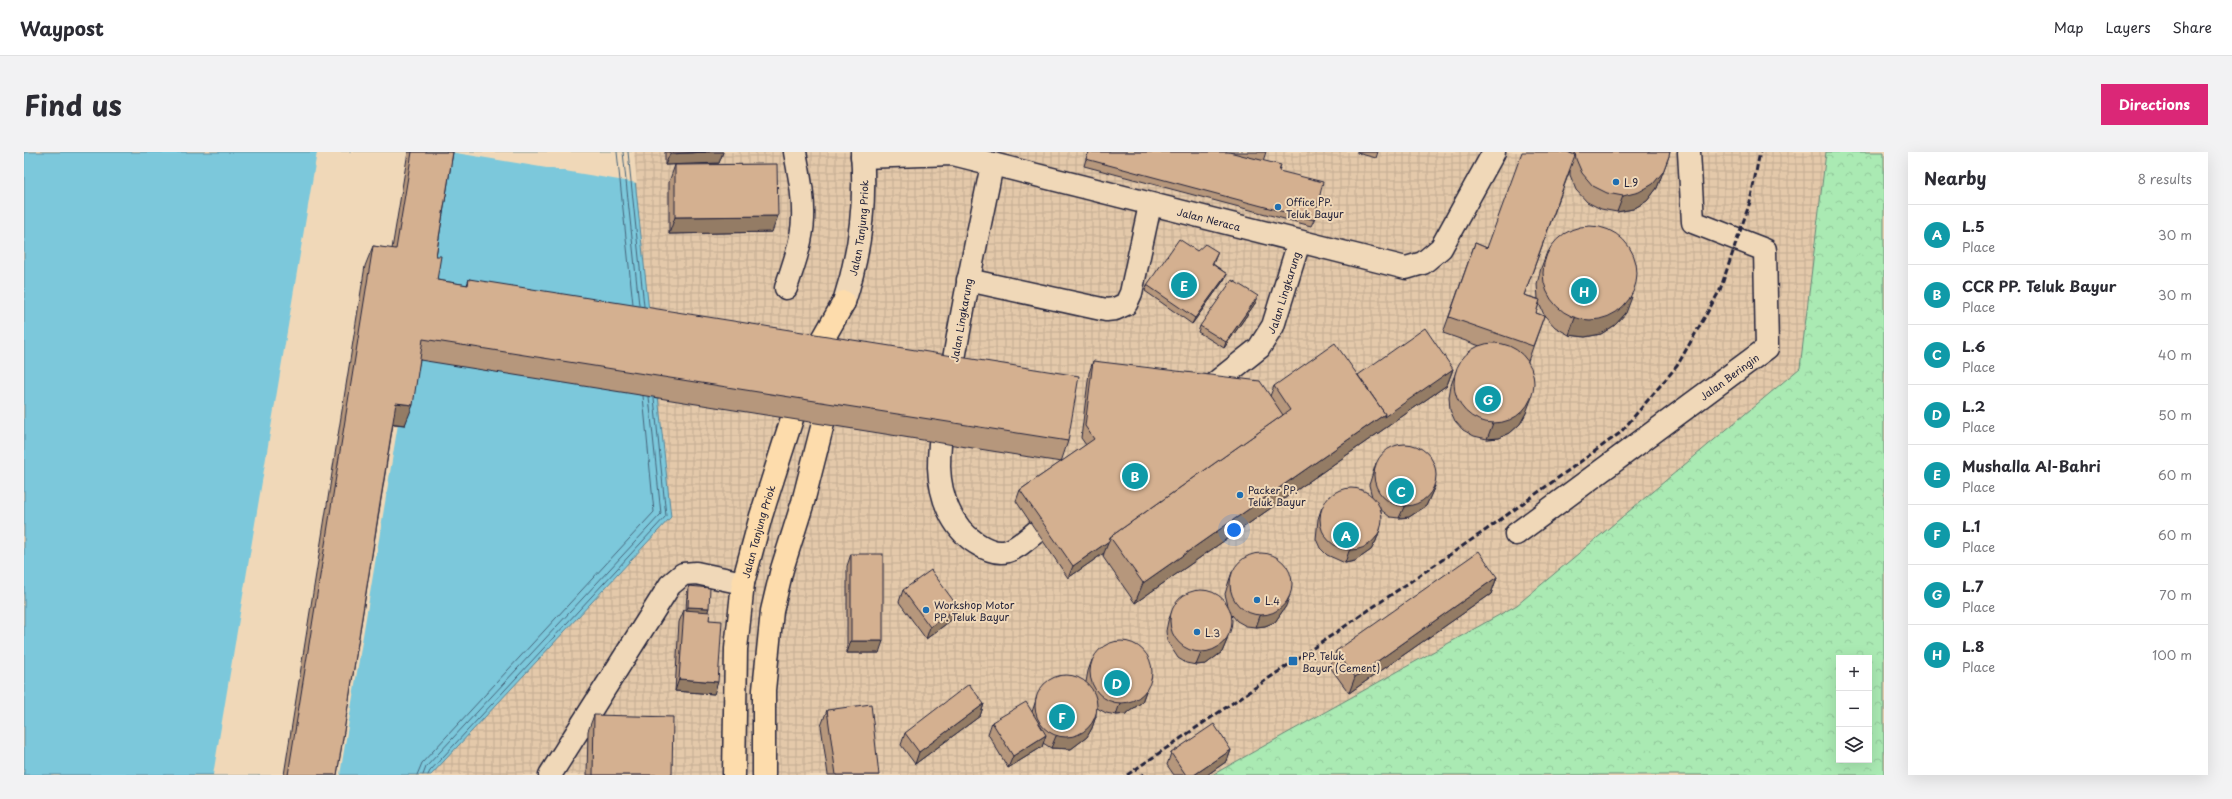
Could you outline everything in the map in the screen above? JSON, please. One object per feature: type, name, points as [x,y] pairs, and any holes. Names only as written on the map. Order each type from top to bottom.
[{"type":"highway","name":"Jalan Tanjung Priok","points":[[838,353],[844,302]]},
{"type":"highway","name":"Jalan Tanjung Priok","points":[[734,775],[736,649],[743,583],[761,516],[810,362],[844,302]]},
{"type":"highway","points":[[764,775],[764,690],[772,611],[782,569],[803,502],[836,375]]},
{"type":"street","points":[[786,288],[800,246],[803,220],[802,190],[795,152]]},
{"type":"street","name":"Jalan Neraca","points":[[862,154],[953,154],[1150,205],[1406,268],[1423,263],[1441,248],[1494,152]]},
{"type":"street","name":"Jalan Beringin","points":[[1516,534],[1767,348],[1765,250],[1693,222],[1684,153]]},
{"type":"street","name":"Jalan Tanjung Priok","points":[[844,302],[853,274],[860,234],[863,197],[862,154]]},
{"type":"street","name":"Jalan Lingkarung","points":[[992,165],[968,280],[942,426],[939,468],[947,506],[955,524],[974,541],[988,550],[1000,553],[1015,549],[1037,532]]},
{"type":"street","points":[[968,280],[1106,310],[1115,309],[1126,304],[1131,293],[1150,205]]},
{"type":"street","name":"Jalan Lingkarung","points":[[1210,387],[1259,348],[1272,326],[1298,242]]},
{"type":"street","points":[[550,775],[670,585],[684,574],[696,573],[712,575],[743,583]]},
{"type":"shaded area","points":[[180,152],[1826,152],[1800,368],[1726,431],[1363,775],[66,775]]},
{"type":"green space","points":[[1826,152],[1884,152],[1884,775],[1212,775],[1517,605],[1800,368]]},
{"type":"water","points":[[24,152],[632,152],[671,517],[431,775],[24,775]]},
{"type":"pier","points":[[317,152],[443,152],[340,775],[213,775]]},
{"type":"pier","points":[[450,152],[634,152],[637,183]]},
{"type":"building","points":[[412,152],[453,152],[436,256],[441,256],[437,280],[468,285],[469,279],[1079,376],[1068,441],[423,339],[413,405],[396,403],[337,775],[288,775],[373,246],[396,249]]},
{"type":"building","points":[[670,152],[706,152],[670,154]]},
{"type":"building","name":"Office PP. Teluk Bayur","points":[[1089,152],[1229,152],[1281,165],[1279,171],[1323,182],[1314,220],[1086,159]]},
{"type":"building","points":[[1522,152],[1567,152],[1575,155],[1524,295],[1540,300],[1536,313],[1544,316],[1533,346],[1449,317],[1475,243],[1487,248]]},
{"type":"building","name":"L.9","points":[[1575,152],[1670,152],[1663,172],[1653,184],[1639,192],[1623,196],[1607,193],[1593,186],[1582,173],[1576,159]]},
{"type":"building","points":[[777,164],[778,216],[675,217],[675,165]]},
{"type":"building","points":[[1581,226],[1599,226],[1608,229],[1624,239],[1634,255],[1637,264],[1637,282],[1634,291],[1624,307],[1608,317],[1599,320],[1581,320],[1572,317],[1556,307],[1546,291],[1543,282],[1543,264],[1546,255],[1556,239],[1572,229]]},
{"type":"building","points":[[1179,239],[1197,251],[1205,244],[1218,252],[1212,264],[1227,274],[1195,318],[1147,285]]},
{"type":"building","points":[[1232,280],[1258,296],[1226,342],[1200,326]]},
{"type":"building","points":[[1425,328],[1453,369],[1384,417],[1385,414],[1358,375]]},
{"type":"building","name":"Packer PP. Teluk Bayur","points":[[1335,343],[1385,414],[1143,583],[1110,537],[1290,410],[1274,386]]},
{"type":"building","points":[[1494,343],[1509,346],[1522,355],[1531,368],[1534,383],[1531,398],[1522,411],[1509,420],[1494,423],[1479,420],[1466,411],[1457,398],[1454,383],[1457,368],[1466,355],[1479,346]]},
{"type":"building","points":[[1093,361],[1260,381],[1283,415],[1110,537],[1109,541],[1073,566],[1020,490],[1094,439],[1085,426]]},
{"type":"building","points":[[1405,444],[1422,449],[1427,453],[1431,458],[1436,475],[1431,492],[1427,497],[1422,501],[1405,506],[1388,501],[1383,497],[1379,492],[1374,475],[1379,458],[1383,453],[1388,449]]},
{"type":"building","points":[[1351,488],[1363,490],[1373,497],[1380,507],[1382,519],[1380,531],[1373,541],[1363,548],[1351,550],[1339,548],[1329,541],[1322,531],[1320,519],[1322,507],[1329,497],[1339,490]]},
{"type":"building","points":[[1479,551],[1497,577],[1355,677],[1336,651]]},
{"type":"building","name":"L.4","points":[[1261,553],[1273,555],[1283,562],[1290,572],[1292,584],[1290,596],[1283,606],[1273,613],[1261,615],[1249,613],[1239,606],[1232,596],[1230,584],[1232,572],[1239,562],[1249,555]]},
{"type":"building","points":[[851,554],[883,554],[883,641],[851,641]]},
{"type":"building","points":[[931,570],[958,607],[930,627],[903,590]]},
{"type":"building","points":[[689,586],[710,588],[709,608],[688,607]]},
{"type":"building","name":"L.3","points":[[1201,590],[1213,592],[1223,599],[1230,609],[1232,621],[1230,633],[1223,643],[1213,650],[1201,652],[1189,650],[1179,643],[1172,633],[1170,621],[1172,609],[1179,599],[1189,592]]},
{"type":"building","points":[[684,610],[710,612],[709,620],[722,621],[718,682],[679,679]]},
{"type":"building","points":[[1121,641],[1138,646],[1143,650],[1147,655],[1152,672],[1147,689],[1143,694],[1138,698],[1121,703],[1104,698],[1099,694],[1095,689],[1090,672],[1095,655],[1099,650],[1104,646]]},
{"type":"building","points":[[1066,675],[1083,680],[1088,684],[1092,689],[1097,706],[1092,723],[1088,728],[1083,732],[1066,737],[1049,732],[1044,728],[1040,723],[1035,706],[1040,689],[1044,684],[1049,680]]},
{"type":"building","points":[[969,684],[984,704],[919,752],[905,733]]},
{"type":"building","points":[[1026,702],[1046,735],[1013,756],[992,722]]},
{"type":"building","points":[[871,704],[879,775],[836,775],[827,710]]},
{"type":"building","points":[[594,715],[673,717],[672,775],[593,775]]},
{"type":"building","points":[[1214,724],[1231,750],[1194,775],[1186,775],[1171,753]]},
{"type":"railway","points":[[1127,775],[1486,530],[1620,433],[1677,366],[1720,290],[1750,202],[1760,152]]},
{"type":"place","name":"L.9","points":[[1616,182]]},
{"type":"place","name":"Office PP. Teluk Bayur","points":[[1278,207]]},
{"type":"place","name":"Mushalla Al-Bahri","points":[[1184,285]]},
{"type":"place","name":"L.8","points":[[1584,291]]},
{"type":"place","name":"L.7","points":[[1488,399]]},
{"type":"place","name":"CCR PP. Teluk Bayur","points":[[1135,476]]},
{"type":"place","name":"L.6","points":[[1401,491]]},
{"type":"place","name":"Packer PP. Teluk Bayur","points":[[1240,495]]},
{"type":"place","name":"L.5","points":[[1346,535]]},
{"type":"place","name":"L.4","points":[[1257,600]]},
{"type":"place","name":"Workshop Motor PP. Teluk Bayur","points":[[926,610]]},
{"type":"place","name":"L.3","points":[[1197,632]]},
{"type":"place","name":"PP. Teluk Bayur (Cement)","points":[[1293,661]]},
{"type":"place","name":"L.2","points":[[1117,683]]},
{"type":"place","name":"L.1","points":[[1062,717]]}]
